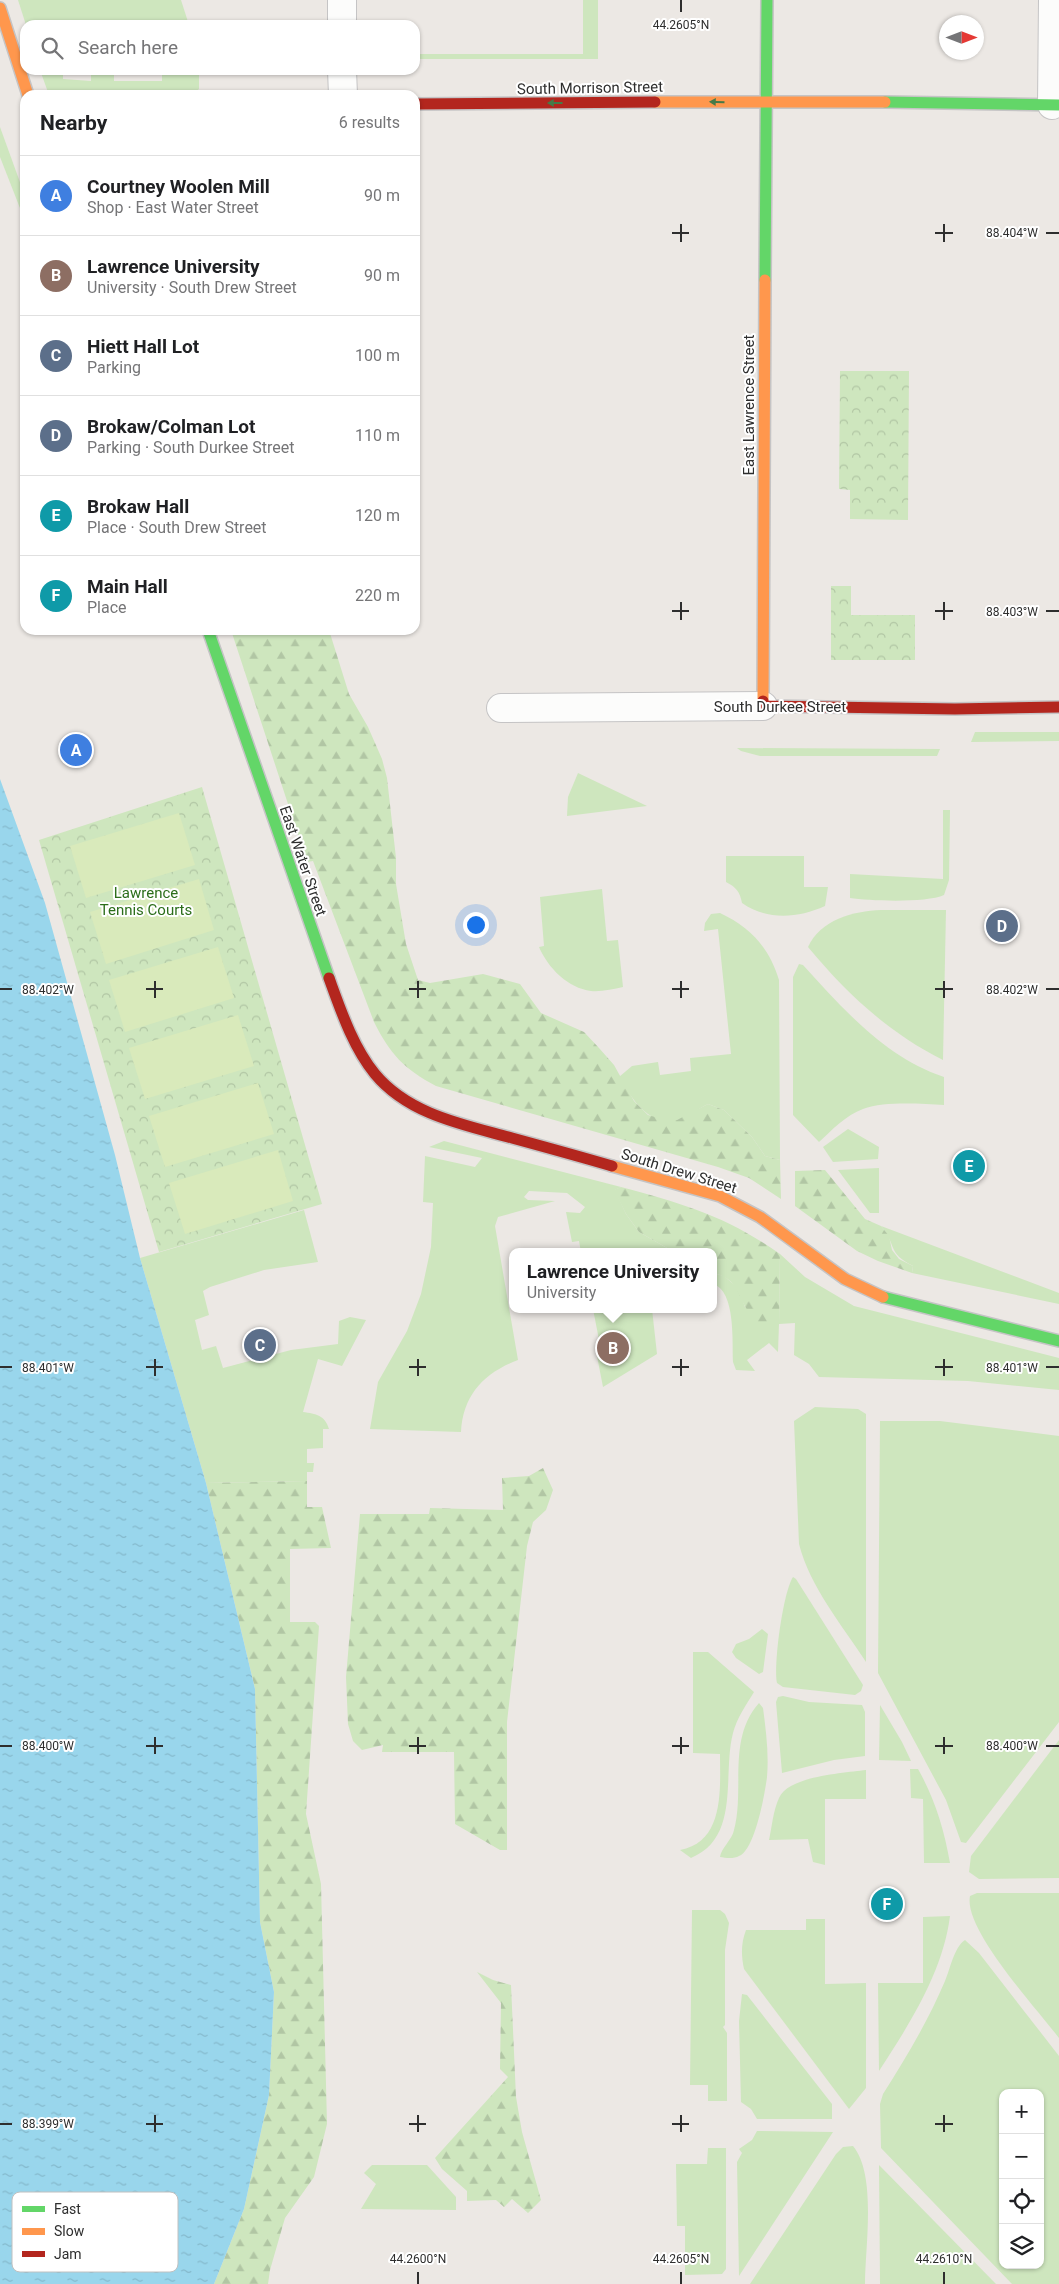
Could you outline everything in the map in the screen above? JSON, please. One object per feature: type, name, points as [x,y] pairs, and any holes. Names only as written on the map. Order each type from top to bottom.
[{"type":"street","points":[[342,0],[342,20]]},
{"type":"street","name":"East Lawrence Street","points":[[763,706],[767,0]]},
{"type":"street","points":[[766,104],[836,102],[1055,105],[1053,0]]},
{"type":"street","points":[[0,8],[20,70]]},
{"type":"street","points":[[22,75],[26,90]]},
{"type":"street","points":[[342,75],[343,90]]},
{"type":"street","name":"South Morrison Street","points":[[420,104],[704,102],[766,104]]},
{"type":"street","name":"East Water Street","points":[[210,635],[292,878],[341,1011],[374,1074],[391,1091]]},
{"type":"street","name":"South Durkee Street","points":[[501,708],[763,706],[955,709],[1059,707]]},
{"type":"street","name":"South Drew Street","points":[[391,1091],[424,1110],[445,1119],[720,1196],[760,1217],[845,1279],[882,1297],[1059,1341]]},
{"type":"green space","points":[[18,0],[181,0],[187,20],[24,20]]},
{"type":"green space","points":[[583,0],[598,0],[598,59],[420,59],[420,54],[583,54]]},
{"type":"green space","points":[[42,75],[63,75],[63,79],[91,81],[91,75],[114,75],[114,81],[162,81],[162,75],[199,75],[198,90],[47,90]]},
{"type":"green space","points":[[0,127],[20,182],[20,208],[0,157]]},
{"type":"green space","points":[[840,371],[909,371],[908,520],[850,519],[850,490],[839,489]]},
{"type":"green space","points":[[831,586],[851,586],[851,615],[915,615],[915,660],[831,660]]},
{"type":"green space","points":[[233,635],[331,635],[349,694],[368,727],[382,759],[387,778],[396,858],[396,884],[406,944],[418,980],[430,983],[483,974],[520,984],[541,1013],[584,1032],[614,1065],[634,1101],[648,1115],[665,1120],[677,1120],[708,1104],[724,1110],[752,1137],[765,1156],[780,1160],[781,1199],[749,1178],[718,1167],[436,1086],[415,1073],[392,1052],[374,1022],[313,861],[307,862]]},
{"type":"green space","points":[[975,732],[1059,732],[1059,741],[971,742]]},
{"type":"green space","points":[[737,748],[940,749],[937,756],[760,756],[741,751]]},
{"type":"green space","points":[[578,773],[647,806],[567,816],[568,797]]},
{"type":"green space","name":"Lawrence Tennis Courts","points":[[202,787],[322,1204],[159,1252],[39,840]]},
{"type":"green space","points":[[943,810],[950,810],[949,880],[944,895],[936,898],[912,900],[850,898],[850,874],[943,879]]},
{"type":"green space","points":[[179,813],[195,865],[86,898],[70,846]]},
{"type":"green space","points":[[726,856],[804,856],[804,887],[828,887],[825,906],[804,913],[783,916],[762,913],[752,909],[742,903],[737,890],[726,882]]},
{"type":"green space","points":[[199,879],[214,930],[106,964],[90,912]]},
{"type":"green space","points":[[602,889],[607,941],[618,940],[623,987],[591,991],[574,986],[560,976],[543,955],[539,947],[544,946],[540,897]]},
{"type":"green space","points":[[946,910],[943,1060],[905,1038],[870,1011],[838,981],[808,947],[813,938],[829,924],[859,912]]},
{"type":"green space","points":[[720,913],[740,925],[757,939],[770,958],[779,980],[780,1160],[765,1156],[752,1137],[724,1110],[708,1104],[677,1120],[667,1121],[649,1115],[635,1101],[619,1077],[632,1066],[658,1062],[660,1075],[691,1071],[690,1058],[731,1054],[718,929],[704,931],[705,923],[711,914]]},
{"type":"green space","points":[[218,947],[234,998],[125,1032],[109,980]]},
{"type":"green space","points":[[799,964],[803,965],[850,1015],[884,1045],[923,1068],[944,1077],[944,1105],[892,1104],[872,1106],[845,1119],[819,1142],[793,1115],[793,977]]},
{"type":"green space","points":[[238,1015],[254,1066],[145,1099],[129,1048]]},
{"type":"green space","points":[[258,1083],[274,1134],[165,1167],[149,1116]]},
{"type":"green space","points":[[848,1129],[879,1147],[878,1159],[833,1162],[823,1147]]},
{"type":"green space","points":[[444,1141],[621,1187],[615,1190],[626,1214],[639,1232],[667,1248],[580,1248],[579,1241],[572,1242],[566,1212],[580,1213],[585,1207],[567,1193],[529,1191],[524,1197],[528,1200],[555,1201],[498,1217],[495,1226],[518,1360],[495,1372],[478,1387],[466,1407],[461,1432],[370,1429],[378,1382],[407,1331],[421,1294],[431,1247],[433,1203],[423,1202],[425,1156],[475,1167],[482,1158],[429,1147]]},
{"type":"green space","points":[[278,1150],[293,1201],[185,1234],[169,1183]]},
{"type":"green space","points":[[879,1168],[879,1213],[870,1213],[838,1170]]},
{"type":"green space","points":[[825,1170],[865,1219],[881,1226],[889,1236],[892,1250],[899,1259],[913,1266],[912,1273],[857,1251],[795,1206],[795,1171]]},
{"type":"green space","points":[[621,1187],[665,1199],[704,1213],[741,1230],[780,1254],[779,1324],[760,1328],[731,1282],[717,1274],[717,1248],[667,1248],[639,1232],[626,1214],[614,1190]]},
{"type":"green space","points":[[304,1210],[318,1262],[264,1270],[210,1287],[203,1291],[209,1315],[195,1320],[202,1350],[216,1346],[223,1368],[291,1350],[338,1344],[339,1321],[350,1317],[366,1320],[342,1366],[318,1359],[303,1412],[319,1416],[327,1424],[329,1429],[323,1429],[323,1448],[307,1449],[307,1463],[314,1463],[313,1472],[307,1472],[307,1481],[206,1483],[140,1258]]},
{"type":"green space","points":[[881,1226],[1059,1293],[1059,1304],[912,1273],[913,1266],[899,1257]]},
{"type":"green space","points":[[780,1254],[805,1277],[854,1306],[1059,1358],[1059,1390],[968,1381],[819,1377],[809,1364],[794,1355],[795,1323],[779,1324]]},
{"type":"green space","points":[[717,1274],[724,1276],[738,1288],[745,1307],[779,1324],[778,1352],[769,1343],[747,1360],[755,1371],[736,1370],[733,1362],[729,1306],[726,1296],[717,1287]]},
{"type":"green space","points":[[594,1313],[652,1313],[657,1354],[603,1387],[596,1351],[601,1350]]},
{"type":"green space","points":[[815,1407],[858,1409],[866,1414],[866,1662],[819,1590],[804,1560],[799,1544],[794,1421]]},
{"type":"green space","points":[[880,1421],[940,1421],[1059,1436],[1059,1722],[966,1843],[961,1842],[946,1800],[878,1673]]},
{"type":"green space","points":[[543,1468],[553,1490],[546,1510],[533,1522],[527,1546],[507,1722],[507,1850],[500,1850],[455,1824],[454,1752],[382,1752],[383,1745],[362,1750],[353,1741],[348,1724],[346,1677],[360,1514],[429,1514],[430,1508],[503,1510],[502,1478],[529,1476]]},
{"type":"green space","points":[[307,1481],[307,1507],[322,1507],[331,1548],[290,1549],[290,1622],[315,1622],[319,1626],[306,1814],[321,1884],[327,2124],[314,2177],[285,2218],[270,2270],[268,2284],[214,2284],[244,2209],[269,2095],[274,1992],[260,1922],[255,1689],[206,1483]]},
{"type":"green space","points":[[793,1577],[863,1685],[861,1691],[855,1695],[783,1687],[777,1683],[776,1661],[782,1613]]},
{"type":"green space","points":[[762,1629],[768,1634],[763,1672],[759,1674],[736,1658],[732,1652],[736,1644],[749,1639]]},
{"type":"green space","points":[[693,1652],[708,1652],[754,1692],[739,1717],[733,1733],[730,1750],[727,1803],[717,1836],[707,1848],[691,1858],[680,1850],[695,1845],[705,1836],[712,1825],[717,1812],[720,1782],[720,1754],[693,1753]]},
{"type":"green space","points":[[783,1696],[809,1702],[862,1705],[865,1712],[865,1756],[834,1760],[782,1773],[776,1702],[778,1697]]},
{"type":"green space","points":[[759,1703],[763,1708],[768,1760],[766,1785],[758,1820],[745,1852],[735,1858],[720,1857],[734,1830],[737,1814],[740,1748],[743,1732],[749,1717]]},
{"type":"green space","points":[[880,1705],[902,1742],[911,1761],[879,1760]]},
{"type":"green space","points":[[1059,1740],[1059,1878],[979,1879],[969,1872],[971,1856]]},
{"type":"green space","points":[[910,1769],[918,1769],[934,1803],[942,1826],[950,1863],[924,1863],[923,1799],[911,1798]]},
{"type":"green space","points":[[866,1770],[866,1799],[825,1799],[825,1865],[813,1862],[808,1839],[769,1840],[775,1808],[784,1791],[805,1780],[831,1774]]},
{"type":"green space","points":[[977,1893],[1059,1893],[1059,2038],[1004,1969],[978,1928],[971,1910],[970,1896]]},
{"type":"green space","points":[[692,1910],[720,1910],[725,1914],[729,1923],[725,1950],[725,2025],[723,2027],[727,2033],[727,2101],[708,2101],[708,2085],[690,2085]]},
{"type":"green space","points":[[950,1916],[946,1937],[932,1978],[913,2017],[879,2071],[878,1983],[923,1983],[923,1917]]},
{"type":"green space","points":[[806,1919],[825,1919],[825,1984],[866,1983],[866,2088],[849,2109],[744,1969],[742,1949],[746,1930],[806,1930]]},
{"type":"green space","points":[[965,1940],[979,1953],[1059,2056],[1059,2284],[1012,2284],[881,2148],[880,2104],[883,2094],[924,2025],[958,1948]]},
{"type":"green space","points":[[477,1972],[493,1980],[511,1985],[516,2097],[522,2132],[541,2200],[528,2213],[512,2199],[504,2207],[496,2200],[467,2201],[467,2191],[442,2169],[435,2158],[508,2077],[500,2069],[501,2003]]},
{"type":"green space","points":[[742,1994],[747,1995],[832,2104],[832,2119],[757,2119],[751,2109],[741,2102],[739,2021]]},
{"type":"green space","points":[[757,2131],[833,2132],[739,2276],[737,2162],[742,2153],[739,2149],[752,2140]]},
{"type":"green space","points":[[853,2146],[865,2175],[867,2193],[868,2232],[865,2284],[750,2284],[836,2154],[843,2147]]},
{"type":"green space","points":[[708,2148],[726,2148],[726,2269],[722,2274],[685,2275],[685,2226],[677,2226],[676,2164],[707,2164]]},
{"type":"green space","points":[[372,2165],[427,2165],[456,2197],[456,2210],[361,2209],[376,2184],[364,2173]]},
{"type":"green space","points":[[879,2165],[996,2284],[880,2284]]},
{"type":"water","points":[[0,779],[45,903],[115,1155],[140,1258],[206,1483],[255,1689],[260,1922],[274,1992],[269,2095],[244,2209],[214,2284],[0,2284]]},
{"type":"traffic: fast","points":[[765,280],[767,0]]},
{"type":"traffic: fast","points":[[885,102],[1059,105]]},
{"type":"traffic: fast","points":[[210,635],[329,978]]},
{"type":"traffic: fast","points":[[883,1297],[1059,1341]]},
{"type":"traffic: slow","points":[[0,8],[20,70]]},
{"type":"traffic: slow","points":[[22,75],[26,90]]},
{"type":"traffic: slow","points":[[655,102],[885,102]]},
{"type":"traffic: slow","points":[[763,701],[765,280]]},
{"type":"traffic: slow","points":[[612,1166],[720,1196],[760,1217],[845,1279],[883,1297]]},
{"type":"traffic: jam","points":[[420,104],[655,102]]},
{"type":"traffic: jam","points":[[763,701],[763,706],[955,709],[1059,707]]},
{"type":"traffic: jam","points":[[329,978],[348,1028],[360,1052],[375,1074],[404,1099],[421,1109],[457,1123],[612,1166]]},
{"type":"place","name":"Courtney Woolen Mill","points":[[76,750]]},
{"type":"place","name":"Brokaw/Colman Lot","points":[[1002,926]]},
{"type":"place","name":"Brokaw Hall","points":[[969,1166]]},
{"type":"place","name":"Hiett Hall Lot","points":[[260,1345]]},
{"type":"place","name":"Lawrence University","points":[[613,1348]]},
{"type":"place","name":"Main Hall","points":[[887,1904]]}]
